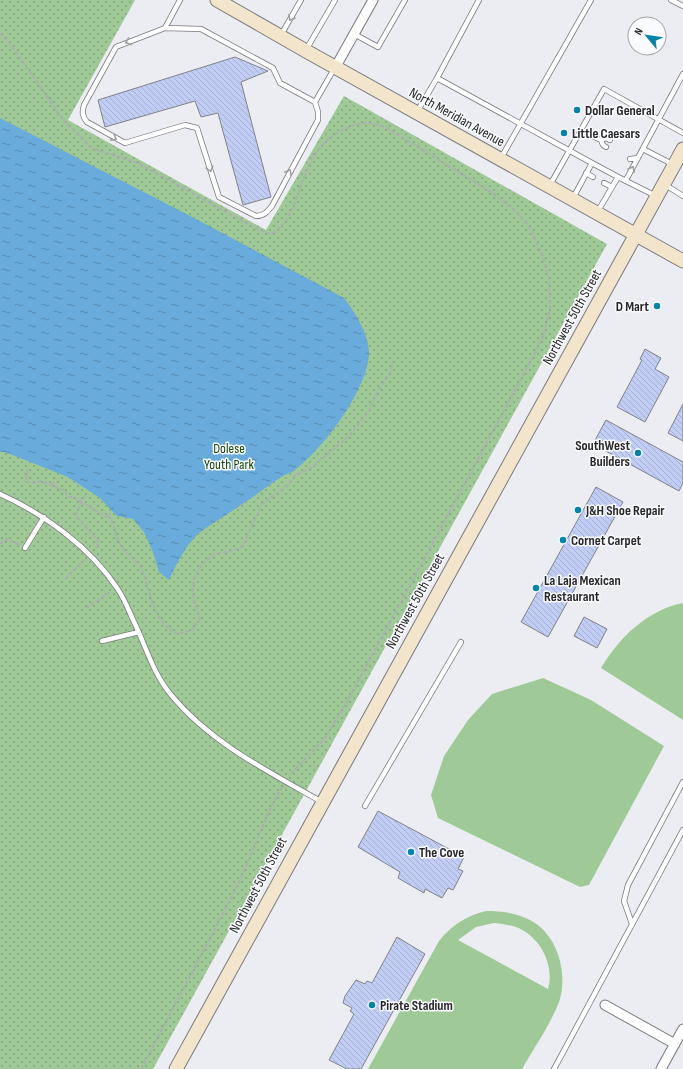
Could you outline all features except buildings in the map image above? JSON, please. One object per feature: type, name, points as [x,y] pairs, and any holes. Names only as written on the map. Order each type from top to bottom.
[{"type":"main road","name":"North Meridian Avenue","points":[[217,0],[335,68],[683,261]]},
{"type":"main road","name":"Northwest 50th Street","points":[[176,1069],[683,149]]},
{"type":"street","points":[[335,68],[373,0]]},
{"type":"street","points":[[605,1005],[675,1044]]},
{"type":"street","points":[[661,1069],[683,1029]]},
{"type":"lane","points":[[165,28],[180,0]]},
{"type":"lane","points":[[280,37],[301,0]]},
{"type":"lane","points":[[306,51],[335,0]]},
{"type":"lane","points":[[354,34],[378,47],[405,0]]},
{"type":"lane","points":[[416,113],[437,78],[479,0]]},
{"type":"lane","points":[[500,159],[591,0]]},
{"type":"lane","points":[[671,0],[683,6]]},
{"type":"lane","points":[[165,28],[201,29],[273,68],[280,83],[315,102],[318,112],[318,120],[266,213],[256,216],[229,203],[217,194],[197,128],[186,125],[125,142],[87,122],[84,118],[82,114],[84,105],[116,47],[165,28]]},
{"type":"lane","points":[[315,102],[335,68]]},
{"type":"lane","points":[[630,159],[636,156],[643,149],[683,74]]},
{"type":"lane","points":[[437,78],[520,125],[656,197]]},
{"type":"lane","points":[[549,186],[604,89],[683,133]]},
{"type":"lane","points":[[581,130],[601,140],[603,145],[606,147]]},
{"type":"lane","points":[[601,140],[606,138],[610,140]]},
{"type":"lane","points":[[643,149],[674,165]]},
{"type":"lane","points":[[626,180],[636,156]]},
{"type":"lane","points":[[572,199],[592,163]]},
{"type":"lane","points":[[586,174],[593,177]]},
{"type":"lane","points":[[598,213],[618,177]]},
{"type":"lane","points":[[604,183],[612,187]]},
{"type":"lane","points":[[664,183],[683,196]]},
{"type":"lane","points":[[0,494],[44,517],[68,535],[90,555],[117,588],[139,632],[153,666],[170,694],[190,717],[239,754],[323,802]]},
{"type":"lane","points":[[25,548],[44,517]]},
{"type":"lane","points":[[102,641],[139,632]]},
{"type":"lane","points":[[365,806],[461,642]]},
{"type":"lane","points":[[632,924],[624,901],[628,885],[683,782]]},
{"type":"lane","points":[[554,1069],[683,830]]},
{"type":"path","points":[[0,33],[11,45],[64,121],[89,146],[138,163],[263,232],[270,234],[278,231],[285,223],[292,209],[306,168],[318,148],[336,133],[357,124],[372,122],[385,127],[494,194],[518,213],[531,230],[542,254],[549,278],[550,310],[542,340],[348,700],[325,738],[291,773]]},
{"type":"path","points":[[108,515],[114,526],[116,537],[122,548],[130,557],[139,563],[156,613],[171,630],[178,634],[192,630],[200,619],[192,593],[194,580],[202,565],[208,558],[219,553],[238,550],[243,546],[262,504],[288,485],[294,476],[311,468],[349,436],[369,411],[379,390],[389,375],[393,361]]},
{"type":"path","points":[[27,470],[26,482],[36,483],[41,481],[65,491],[68,497],[74,497],[106,517],[111,513]]},
{"type":"path","points":[[52,486],[56,479]]},
{"type":"path","points":[[82,502],[85,496]]},
{"type":"path","points":[[0,544],[7,539],[25,548]]},
{"type":"path","points":[[86,608],[117,588]]},
{"type":"path","points":[[141,1069],[237,887],[279,792]]},
{"type":"green space","name":"Dolese Youth Park","points":[[0,0],[135,0],[68,120],[266,230],[344,96],[607,244],[153,1069],[0,1069]]},
{"type":"green space","points":[[683,603],[683,720],[601,668],[616,646],[635,627],[658,612]]},
{"type":"green space","points":[[543,678],[591,700],[664,746],[589,885],[580,887],[438,818],[431,795],[444,756],[468,720],[492,694]]},
{"type":"green space","points":[[486,911],[499,911],[523,917],[535,923],[543,930],[556,948],[562,970],[562,992],[547,1028],[522,1069],[368,1069],[439,941],[454,926],[466,918]],"holes":[[[494,923],[516,927],[525,931],[539,944],[544,952],[549,970],[550,980],[548,989],[458,940],[476,927]]]},
{"type":"water","points":[[0,118],[194,218],[344,298],[357,317],[367,340],[369,355],[366,370],[360,386],[341,420],[329,436],[304,462],[292,472],[281,477],[200,532],[184,551],[169,580],[159,572],[153,552],[144,532],[133,519],[117,516],[100,498],[68,477],[5,452],[0,452]]},
{"type":"place","name":"Dollar General","points":[[577,110]]},
{"type":"place","name":"Little Caesars","points":[[564,133]]},
{"type":"place","name":"D Mart","points":[[657,306]]},
{"type":"place","name":"SouthWest Builders","points":[[638,453]]},
{"type":"place","name":"J&H Shoe Repair","points":[[578,510]]},
{"type":"place","name":"Cornet Carpet","points":[[563,540]]},
{"type":"place","name":"La Laja Mexican Restaurant","points":[[536,588]]},
{"type":"place","name":"The Cove","points":[[411,852]]},
{"type":"place","name":"Pirate Stadium","points":[[372,1005]]}]
